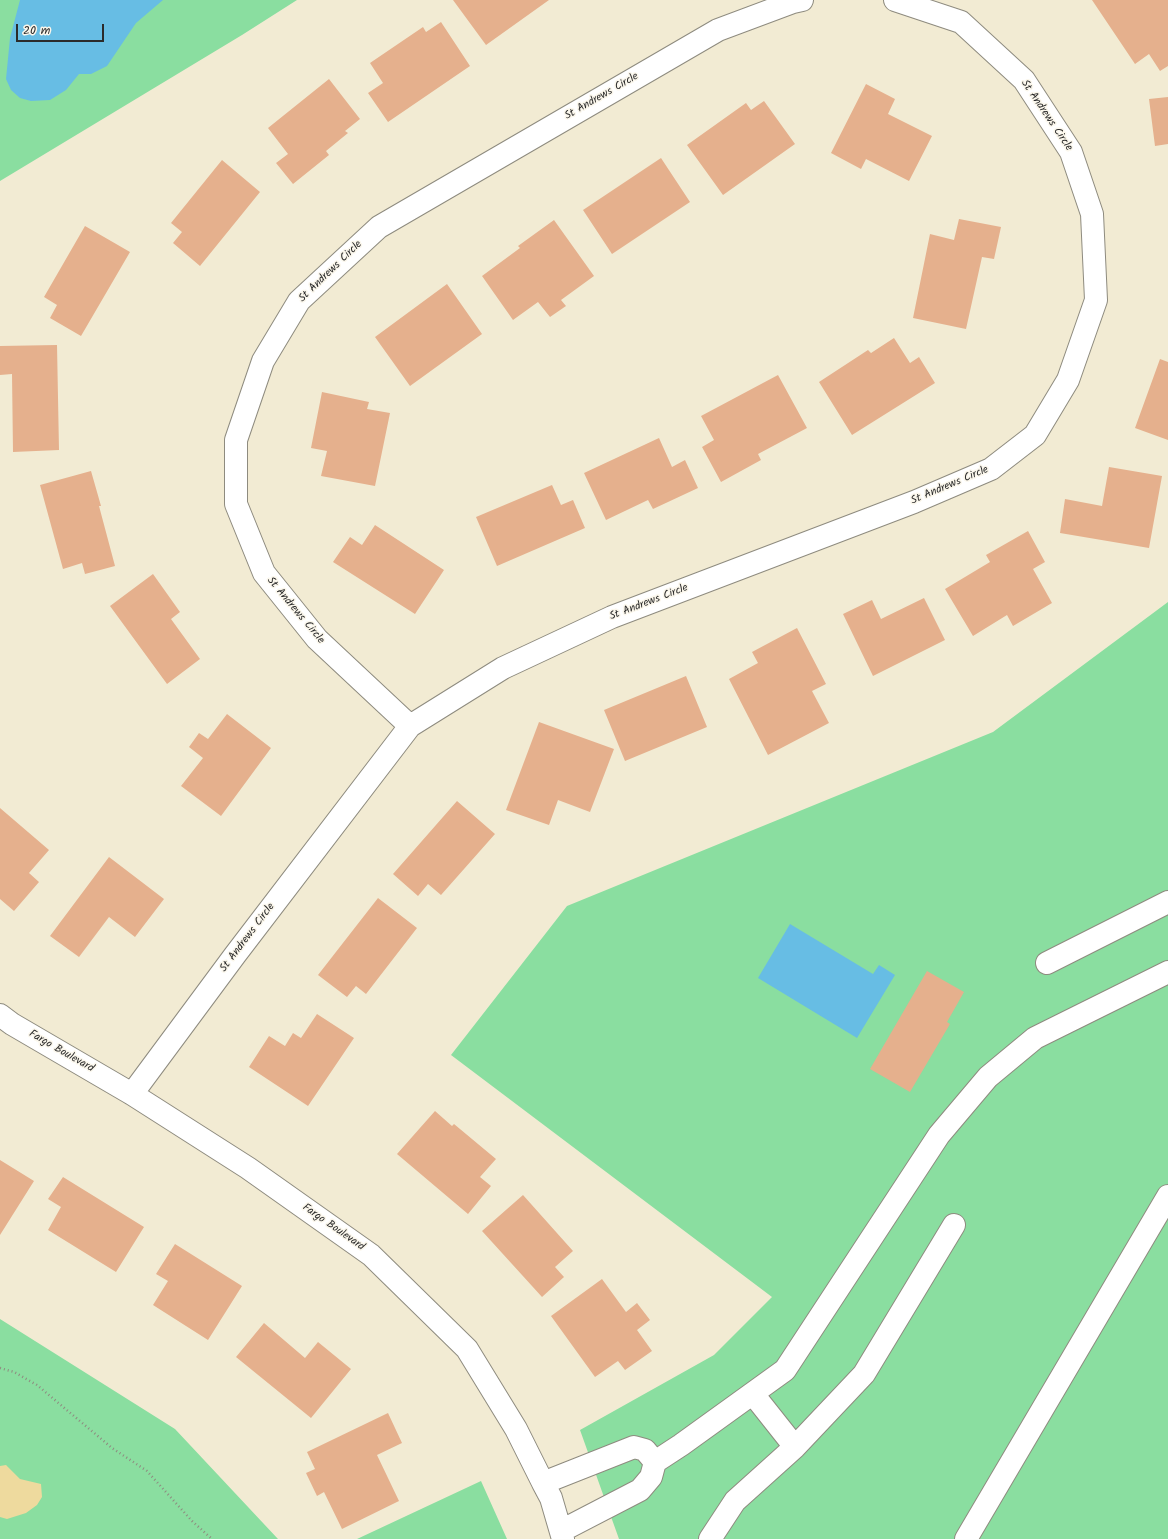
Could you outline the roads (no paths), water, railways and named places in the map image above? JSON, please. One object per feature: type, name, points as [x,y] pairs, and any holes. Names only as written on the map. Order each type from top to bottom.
[{"type":"street","name":"St Andrews Circle","points":[[410,726],[317,640],[264,573],[238,511],[236,504],[236,440],[263,361],[300,301],[379,227],[718,30],[802,0]]},
{"type":"street","name":"St Andrews Circle","points":[[132,1094],[235,955],[410,726],[503,668],[612,617],[914,502],[991,469],[1035,435],[1068,380],[1096,300],[1092,214],[1071,152],[1024,80],[961,22],[895,0]]},
{"type":"street","points":[[1047,963],[1168,902]]},
{"type":"street","points":[[562,1535],[640,1490],[651,1477],[655,1462],[681,1446],[785,1370],[939,1135],[988,1077],[1035,1038],[1168,972]]},
{"type":"street","name":"Fargo Boulevard","points":[[0,1015],[12,1024],[132,1094],[248,1168],[372,1255],[468,1349],[516,1429],[551,1498],[562,1535]]},
{"type":"street","points":[[966,1539],[1168,1196]]},
{"type":"street","points":[[710,1539],[735,1501],[795,1447],[864,1374],[954,1225]]},
{"type":"street","points":[[753,1394],[795,1447]]},
{"type":"street","points":[[543,1483],[634,1447],[645,1450],[655,1462]]},
{"type":"water","points":[[20,0],[163,0],[136,23],[107,66],[91,74],[79,74],[66,90],[50,100],[31,101],[20,98],[11,90],[6,79],[10,38]]},
{"type":"water","points":[[790,924],[873,974],[879,965],[895,975],[857,1038],[758,978]]}]
